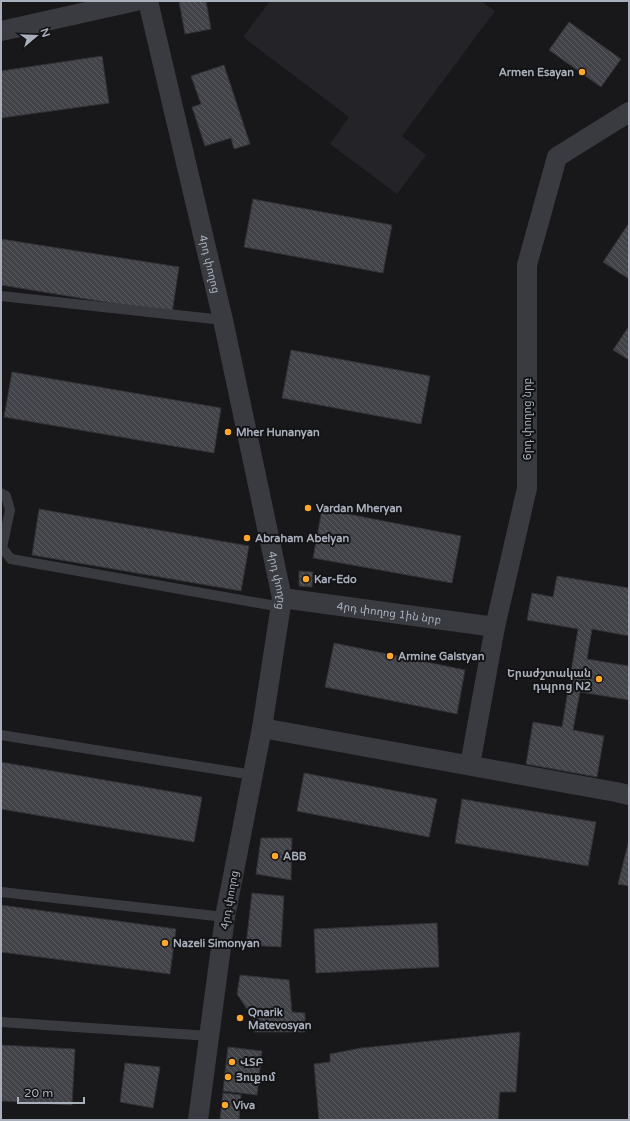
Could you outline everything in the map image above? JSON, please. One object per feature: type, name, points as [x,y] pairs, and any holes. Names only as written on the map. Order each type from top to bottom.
[{"type":"street","points":[[1,31],[136,1]]},
{"type":"street","name":"4րդ փողոց","points":[[148,1],[223,320],[282,602],[262,728],[225,917],[198,1120]]},
{"type":"street","name":"6րդ փողոց նրբ","points":[[470,765],[495,626],[527,488],[527,265],[557,157],[629,112]]},
{"type":"street","name":"4րդ փողոց 1ին նրբ","points":[[282,602],[495,626]]},
{"type":"street","points":[[262,728],[629,795]]},
{"type":"lane","points":[[1,296],[223,320]]},
{"type":"lane","points":[[1,493],[6,496],[10,510],[2,548],[11,559],[282,602]]},
{"type":"lane","points":[[1,735],[253,775]]},
{"type":"lane","points":[[1,892],[225,917]]},
{"type":"lane","points":[[1,1022],[210,1036]]},
{"type":"shaded area","points":[[270,1],[481,1],[495,11],[402,136],[426,155],[397,194],[330,144],[349,117],[243,37]]},
{"type":"building","points":[[179,1],[206,1],[211,29],[185,34]]},
{"type":"building","points":[[569,22],[621,59],[601,87],[549,50]]},
{"type":"building","points":[[102,56],[109,103],[1,118],[1,71]]},
{"type":"building","points":[[224,65],[250,144],[234,149],[231,138],[205,146],[192,107],[201,104],[191,76]]},
{"type":"building","points":[[253,199],[392,225],[383,273],[244,247]]},
{"type":"building","points":[[629,223],[629,279],[603,262]]},
{"type":"building","points":[[1,239],[179,267],[172,313],[1,285]]},
{"type":"building","points":[[629,326],[629,360],[613,350]]},
{"type":"building","points":[[291,350],[430,376],[421,424],[282,398]]},
{"type":"building","points":[[12,372],[221,408],[214,453],[4,417]]},
{"type":"building","points":[[39,509],[249,546],[241,591],[32,555]]},
{"type":"building","points":[[322,509],[461,536],[452,583],[313,558]]},
{"type":"building","name":"Kar-Edo","points":[[299,571],[313,572],[312,587],[299,586]]},
{"type":"building","name":"Երաժշտական դպրոց N2","points":[[557,576],[629,588],[629,636],[592,629],[587,659],[629,666],[629,700],[580,692],[573,730],[604,736],[597,777],[526,764],[533,722],[562,727],[578,629],[527,620],[532,593],[553,597]]},
{"type":"building","points":[[334,643],[465,670],[457,714],[325,687]]},
{"type":"building","points":[[1,762],[202,797],[194,842],[1,809]]},
{"type":"building","points":[[304,773],[437,799],[429,837],[297,811]]},
{"type":"building","points":[[462,799],[596,822],[588,866],[455,843]]},
{"type":"building","name":"ABB","points":[[261,838],[292,838],[291,880],[256,874]]},
{"type":"building","points":[[629,840],[629,886],[618,884]]},
{"type":"building","points":[[252,893],[284,896],[281,947],[246,945]]},
{"type":"building","points":[[1,905],[176,929],[170,974],[1,952]]},
{"type":"building","points":[[437,923],[439,967],[316,973],[314,929]]},
{"type":"building","points":[[240,975],[289,980],[292,1012],[305,1013],[305,1032],[254,1032],[253,1018],[237,994]]},
{"type":"building","points":[[520,1032],[516,1092],[500,1092],[498,1120],[319,1120],[314,1064],[330,1062],[330,1054],[361,1048]]},
{"type":"building","points":[[1,1045],[75,1049],[72,1105],[1,1101]]},
{"type":"building","points":[[228,1047],[262,1051],[257,1095],[223,1091]]},
{"type":"building","points":[[125,1063],[160,1067],[153,1108],[120,1102]]},
{"type":"building","points":[[223,1093],[241,1095],[239,1120],[220,1119]]},
{"type":"place","name":"Armen Esayan","points":[[582,72]]},
{"type":"place","name":"Mher Hunanyan","points":[[228,432]]},
{"type":"place","name":"Vardan Mheryan","points":[[308,508]]},
{"type":"place","name":"Abraham Abelyan","points":[[247,538]]},
{"type":"place","name":"Kar-Edo","points":[[306,579]]},
{"type":"place","name":"Armine Galstyan","points":[[390,656]]},
{"type":"place","name":"Երաժշտական դպրոց N2","points":[[599,679]]},
{"type":"place","name":"ABB","points":[[275,856]]},
{"type":"place","name":"Nazeli Simonyan","points":[[165,943]]},
{"type":"place","name":"Qnarik Matevosyan","points":[[240,1018]]},
{"type":"place","name":"ՎՏԲ","points":[[232,1062]]},
{"type":"place","name":"Յուքոմ","points":[[228,1077]]},
{"type":"place","name":"Viva","points":[[225,1105]]}]
